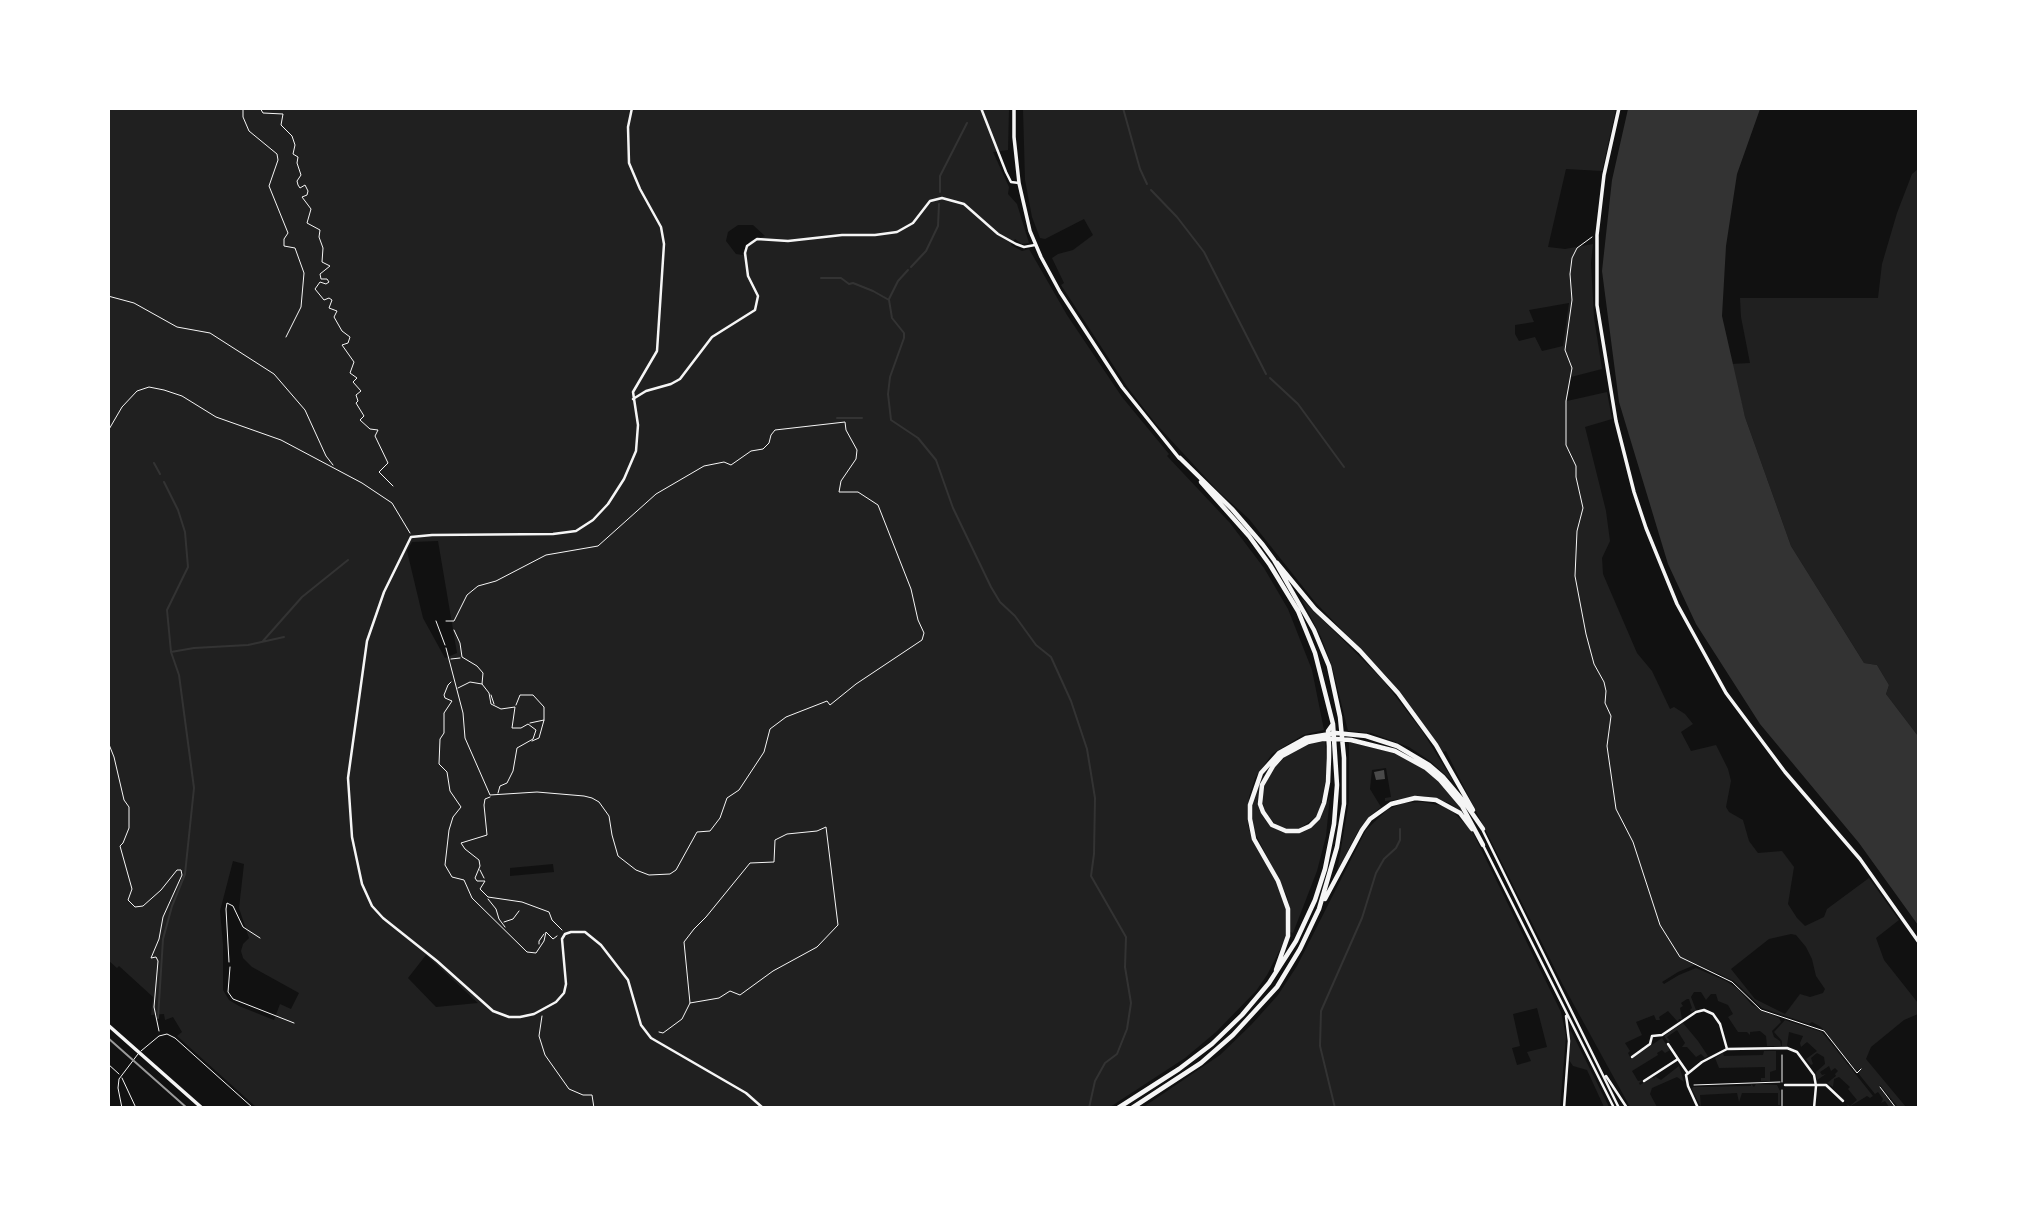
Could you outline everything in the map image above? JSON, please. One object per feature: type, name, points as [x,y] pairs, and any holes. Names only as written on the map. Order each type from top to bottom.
[{"type":"highway","points":[[1180,458],[1232,509],[1315,609],[1378,670],[1418,719],[1448,763],[1483,830]]},
{"type":"highway","points":[[1118,1108],[1212,1044],[1242,1015],[1284,964],[1315,900],[1325,869],[1336,805],[1328,730],[1333,724],[1332,717],[1315,653],[1297,611],[1259,549],[1180,458]]},
{"type":"highway","points":[[1274,560],[1324,651],[1340,716],[1344,758],[1343,804],[1332,868],[1319,909]]},
{"type":"highway","points":[[1269,983],[1287,939],[1288,908],[1278,881],[1254,839],[1250,805],[1261,773],[1279,753],[1306,738],[1336,733],[1366,736],[1397,746],[1429,765],[1443,777],[1461,797],[1483,830]]},
{"type":"highway","points":[[1332,758],[1324,803],[1314,822],[1303,830],[1294,831],[1282,830],[1272,825],[1262,812],[1262,785],[1282,756],[1308,742],[1322,739],[1350,740],[1395,751],[1426,768],[1462,806],[1483,845]]},
{"type":"highway","points":[[1132,1108],[1201,1063],[1249,1019],[1289,968],[1370,819],[1391,804],[1415,798],[1436,800],[1448,805],[1467,821],[1483,845]]},
{"type":"main road","points":[[1014,108],[1019,183],[1035,245],[1060,292],[1111,372],[1180,458]]},
{"type":"main road","points":[[1619,108],[1604,176],[1597,234],[1597,305],[1616,421],[1646,528],[1677,604],[1726,693],[1777,763],[1860,859],[1919,941]]},
{"type":"main road","points":[[108,1025],[202,1108]]},
{"type":"street","points":[[632,108],[628,127],[629,163],[659,224],[664,244],[657,351],[654,360],[635,385],[633,399],[638,425],[636,451],[624,479],[612,497],[597,517],[585,527],[557,534],[412,536],[384,592],[367,641],[347,788],[352,837],[362,884],[371,904],[489,1008],[516,1018],[542,1010],[558,1000],[566,988],[564,936],[575,931],[585,932],[609,954],[628,981],[641,1024],[654,1041],[746,1093],[763,1108]]},
{"type":"street","points":[[981,108],[1011,182],[1019,183]]},
{"type":"street","points":[[633,399],[646,391],[680,379],[708,341],[755,310],[758,296],[746,268],[745,253],[747,246],[757,239],[788,241],[897,232],[909,226],[930,201],[942,198],[964,204],[998,234],[1016,244],[1024,247],[1035,245]]},
{"type":"street","points":[[1483,830],[1600,1067],[1616,1108]]},
{"type":"street","points":[[1483,845],[1564,1010],[1616,1108]]},
{"type":"street","points":[[1564,1010],[1569,1041],[1564,1108]]},
{"type":"street","points":[[1632,1057],[1650,1044],[1651,1036],[1662,1035],[1696,1012],[1704,1010],[1713,1014],[1721,1025],[1727,1049]]},
{"type":"street","points":[[1668,1044],[1687,1072],[1688,1086],[1698,1108]]},
{"type":"street","points":[[1687,1072],[1727,1049],[1791,1048],[1811,1069],[1815,1084],[1814,1108]]},
{"type":"street","points":[[1644,1081],[1678,1059]]},
{"type":"street","points":[[1600,1067],[1627,1108]]},
{"type":"street","points":[[1784,1084],[1829,1086],[1843,1101]]},
{"type":"lane","points":[[436,621],[445,645]]},
{"type":"lane","points":[[229,962],[226,909],[228,903],[233,905],[243,927],[260,939]]},
{"type":"lane","points":[[122,1108],[118,1088],[120,1077],[145,1046],[167,1034],[175,1038],[253,1108]]},
{"type":"lane","points":[[108,1064],[123,1078],[136,1108]]},
{"type":"path","points":[[243,108],[243,117],[249,131],[277,154],[278,160],[269,187],[288,233],[284,246],[295,248],[304,273],[301,307],[286,337]]},
{"type":"path","points":[[260,108],[263,113],[283,114],[281,125],[292,136],[295,145],[293,154],[298,157],[301,175],[297,181],[298,185],[300,188],[306,186],[308,191],[307,195],[302,197],[311,209],[307,223],[320,230],[322,262],[330,266],[320,274],[321,279],[330,282],[320,282],[315,289],[324,300],[332,300],[329,308],[337,311],[334,317],[349,337],[348,343],[342,345],[354,362],[350,373],[357,378],[354,382],[361,391],[356,395],[356,403],[364,415],[360,420],[370,429],[378,430],[374,436],[388,463],[379,472],[393,486]]},
{"type":"path","points":[[1589,240],[1577,248],[1572,258],[1570,274],[1572,300],[1565,350],[1572,368],[1566,401],[1566,445],[1576,466],[1583,508],[1577,531],[1574,566],[1582,618],[1594,664],[1604,682],[1605,703],[1611,716],[1607,746],[1616,809],[1633,842],[1656,914],[1680,957],[1732,982],[1761,1010],[1824,1031],[1857,1073],[1861,1069]]},
{"type":"path","points":[[108,296],[134,303],[177,327],[210,333],[274,374],[305,410],[326,456],[335,468]]},
{"type":"path","points":[[108,431],[117,413],[144,387],[154,387],[182,396],[216,417],[281,440],[393,503],[412,536]]},
{"type":"path","points":[[446,621],[454,621],[467,595],[478,586],[496,581],[547,555],[598,546],[656,494],[704,467],[724,462],[731,465],[751,451],[763,449],[775,430],[845,422],[846,430],[857,450],[856,458],[841,481],[839,492],[858,492],[878,505],[911,589],[924,633],[922,640],[856,684],[830,705],[827,701],[786,717],[770,729],[764,752],[739,790],[727,798],[720,818],[710,831],[696,832],[681,864],[670,874],[649,875],[622,859],[616,851],[610,816],[599,802],[576,795],[537,792],[498,794],[485,799],[487,835],[461,843],[479,860],[475,879],[485,880]]},
{"type":"path","points":[[454,630],[460,643],[461,657]]},
{"type":"path","points":[[445,645],[463,713],[465,738],[490,796]]},
{"type":"path","points":[[449,658],[461,657],[477,666],[483,673],[482,684]]},
{"type":"path","points":[[453,681],[444,695],[444,698],[453,701],[444,713],[439,764],[447,772],[450,791],[461,807],[453,817],[449,830],[445,865],[452,877],[464,880],[472,898],[499,926],[506,929]]},
{"type":"path","points":[[455,688],[470,682],[482,684],[489,693],[490,703],[501,709],[514,707]]},
{"type":"path","points":[[498,794],[500,786],[507,783],[513,771],[516,748],[539,738],[542,731],[544,720],[545,709],[533,695],[520,695],[514,707],[512,727],[521,728],[544,720]]},
{"type":"path","points":[[538,721],[542,731]]},
{"type":"path","points":[[528,724],[537,732],[528,742]]},
{"type":"path","points":[[108,742],[124,800],[129,807],[128,828],[120,846],[132,889],[128,900],[137,907],[143,906],[177,870],[181,870],[182,875],[163,917],[159,939],[151,958],[156,957],[158,961],[154,1006],[160,1036]]},
{"type":"path","points":[[659,1032],[663,1033],[682,1019],[690,1003],[684,942],[694,929],[750,863],[774,862],[775,839],[825,827],[838,925],[817,947],[773,971],[740,995],[730,991],[719,998],[690,1003]]},
{"type":"path","points":[[479,868],[485,880]]},
{"type":"path","points":[[485,880],[480,889],[488,897],[502,924],[517,944],[527,952],[536,953],[544,941],[545,933]]},
{"type":"path","points":[[488,897],[522,902],[549,912],[564,936]]},
{"type":"path","points":[[502,924],[513,919],[519,911]]},
{"type":"path","points":[[540,947],[539,941],[545,933]]},
{"type":"path","points":[[545,933],[553,939],[564,936]]},
{"type":"path","points":[[229,962],[230,997],[293,1023]]},
{"type":"path","points":[[542,1010],[539,1036],[545,1055],[569,1089],[583,1096],[592,1095],[594,1108]]},
{"type":"path","points":[[1782,1050],[1782,1108]]},
{"type":"path","points":[[1688,1086],[1784,1084]]},
{"type":"path","points":[[1880,1087],[1896,1108]]},
{"type":"shaded area","points":[[109,109],[1009,109],[1008,150],[993,152],[1009,187],[1008,194],[1017,204],[1029,243],[1022,244],[1015,239],[1011,245],[1022,251],[1029,249],[1067,315],[1122,397],[1169,454],[1167,456],[1230,523],[1264,568],[1288,609],[1312,670],[1324,730],[1303,735],[1272,754],[1255,778],[1249,797],[1248,825],[1253,842],[1278,885],[1286,910],[1285,940],[1256,991],[1216,1032],[1185,1058],[1110,1107],[256,1107],[177,1036],[182,1032],[173,1017],[165,1020],[164,1014],[151,1015],[153,997],[119,966],[117,968],[109,961]],"holes":[[[738,225],[753,225],[765,236],[750,241],[743,255],[736,254],[726,241],[728,232]],[[438,541],[457,653],[445,658],[423,618],[407,551],[412,542]],[[233,861],[244,864],[239,908],[249,938],[243,944],[243,958],[252,967],[299,993],[291,1009],[280,1004],[274,1020],[229,1000],[223,990],[220,911]],[[553,864],[554,872],[510,876],[510,868]],[[426,955],[478,1003],[436,1007],[408,978]]]},
{"type":"shaded area","points":[[1023,109],[1616,109],[1602,171],[1566,169],[1548,247],[1565,249],[1593,244],[1591,263],[1594,318],[1602,369],[1571,377],[1567,401],[1607,392],[1612,419],[1585,427],[1606,511],[1610,541],[1602,558],[1603,574],[1637,653],[1652,671],[1670,709],[1674,707],[1685,714],[1693,724],[1681,732],[1691,751],[1716,745],[1731,781],[1726,807],[1729,812],[1743,820],[1749,841],[1758,853],[1782,851],[1794,867],[1788,904],[1797,918],[1805,926],[1824,917],[1827,909],[1869,878],[1899,920],[1876,938],[1884,960],[1918,1003],[1918,1014],[1904,1020],[1871,1047],[1866,1059],[1906,1107],[1898,1107],[1880,1085],[1894,1107],[1889,1107],[1885,1101],[1881,1103],[1883,1099],[1878,1092],[1875,1094],[1858,1073],[1861,1068],[1857,1071],[1855,1069],[1821,1027],[1762,1008],[1734,981],[1697,964],[1662,982],[1664,984],[1696,968],[1726,981],[1738,989],[1752,1005],[1779,1018],[1781,1022],[1772,1031],[1781,1046],[1767,1046],[1766,1036],[1760,1031],[1750,1032],[1750,1035],[1747,1032],[1738,1032],[1728,1017],[1733,1014],[1728,1005],[1718,1001],[1716,994],[1711,994],[1706,1000],[1701,992],[1694,992],[1691,997],[1696,1010],[1690,1010],[1692,1008],[1689,999],[1681,1003],[1682,1019],[1678,1022],[1668,1011],[1659,1017],[1660,1020],[1656,1020],[1654,1015],[1636,1022],[1642,1035],[1625,1043],[1631,1059],[1662,1038],[1670,1050],[1665,1053],[1662,1050],[1632,1071],[1638,1081],[1643,1080],[1640,1085],[1652,1077],[1655,1079],[1654,1076],[1661,1080],[1679,1066],[1684,1082],[1677,1077],[1652,1088],[1650,1094],[1657,1107],[1630,1107],[1563,985],[1446,751],[1443,752],[1389,679],[1315,602],[1249,519],[1218,491],[1156,424],[1128,388],[1061,285],[1064,283],[1052,258],[1073,250],[1093,235],[1084,219],[1045,239],[1040,238],[1032,217],[1025,180]],"holes":[[[1569,303],[1563,346],[1542,351],[1535,337],[1519,341],[1515,334],[1515,325],[1534,322],[1529,310]],[[1796,935],[1806,947],[1816,976],[1825,989],[1823,993],[1810,997],[1800,994],[1785,1014],[1755,999],[1731,969],[1769,939]]]},
{"type":"shaded area","points":[[1628,109],[1760,109],[1737,174],[1726,246],[1722,316],[1745,417],[1791,546],[1864,663],[1877,665],[1889,685],[1886,694],[1918,736],[1918,925],[1859,843],[1760,724],[1696,624],[1668,564],[1619,402],[1602,271],[1612,180]]},
{"type":"shaded area","points":[[1918,169],[1918,736],[1886,694],[1889,685],[1877,665],[1864,663],[1791,546],[1745,417],[1731,364],[1750,363],[1740,298],[1878,298],[1882,264],[1897,213],[1912,174]]},
{"type":"shaded area","points":[[1301,598],[1383,680],[1422,731],[1451,780],[1409,747],[1371,733],[1348,731],[1332,666]]},
{"type":"shaded area","points":[[1325,741],[1327,771],[1321,807],[1316,817],[1299,829],[1284,829],[1276,825],[1265,812],[1262,799],[1264,785],[1274,768],[1287,755],[1305,745]]},
{"type":"shaded area","points":[[1349,742],[1394,753],[1421,767],[1436,779],[1464,814],[1449,803],[1424,796],[1385,801],[1385,798],[1391,797],[1386,768],[1372,770],[1370,789],[1381,807],[1358,831],[1337,872],[1349,801]]},
{"type":"shaded area","points":[[1260,778],[1258,800],[1262,815],[1270,826],[1282,832],[1298,833],[1313,826],[1330,796],[1326,836],[1317,871],[1293,933],[1290,932],[1287,896],[1253,829],[1252,799]]},
{"type":"shaded area","points":[[1422,802],[1444,806],[1472,831],[1561,1012],[1566,1036],[1560,1107],[1142,1108],[1220,1055],[1278,995],[1297,966],[1366,830],[1387,810],[1403,803]],"holes":[[[1537,1008],[1547,1047],[1527,1052],[1531,1061],[1517,1065],[1512,1048],[1520,1046],[1513,1014]]]},
{"type":"shaded area","points":[[1785,1020],[1822,1032],[1873,1096],[1867,1096],[1849,1107],[1846,1104],[1850,1106],[1857,1100],[1848,1089],[1850,1087],[1839,1077],[1834,1079],[1833,1087],[1827,1083],[1836,1076],[1838,1071],[1835,1068],[1831,1071],[1829,1066],[1820,1072],[1822,1075],[1826,1074],[1817,1080],[1816,1072],[1825,1064],[1824,1057],[1817,1053],[1811,1058],[1811,1065],[1806,1059],[1817,1051],[1807,1042],[1801,1047],[1803,1036],[1789,1032],[1787,1046],[1782,1046],[1782,1041],[1774,1032]]},
{"type":"shaded area","points":[[1683,1023],[1708,1056],[1705,1058],[1701,1054],[1696,1057],[1687,1047],[1682,1047],[1685,1043],[1677,1030],[1667,1037],[1670,1041],[1668,1042],[1664,1036]]},
{"type":"shaded area","points":[[1570,1029],[1609,1107],[1604,1107],[1587,1070],[1573,1066],[1569,1060]]},
{"type":"shaded area","points":[[1764,1051],[1776,1051],[1776,1070],[1770,1072],[1770,1081],[1761,1081],[1761,1078],[1765,1078],[1765,1067],[1719,1068],[1715,1058],[1723,1053],[1724,1056],[1763,1055]]},
{"type":"shaded area","points":[[1756,1084],[1777,1085],[1780,1105],[1778,1093],[1742,1093],[1739,1102],[1737,1093],[1700,1095],[1701,1107],[1692,1089],[1751,1086],[1754,1087]]},
{"type":"building","points":[[1384,770],[1385,779],[1376,780],[1374,772]]},
{"type":"waterway","points":[[1123,108],[1140,169],[1147,184]]},
{"type":"waterway","points":[[940,192],[940,176],[967,123]]},
{"type":"waterway","points":[[1151,190],[1177,217],[1204,252],[1266,374]]},
{"type":"waterway","points":[[911,267],[926,251],[938,226],[939,204]]},
{"type":"waterway","points":[[889,299],[898,281],[908,270]]},
{"type":"waterway","points":[[821,278],[841,278],[849,284],[853,283],[889,300],[892,318],[904,333],[890,377],[888,394],[891,420],[918,438],[936,460],[953,508],[991,587],[1036,645],[1051,657],[1071,701],[1087,749],[1095,798],[1091,876],[1126,937],[1125,967],[1131,1003],[1127,1029],[1117,1054],[1105,1063],[1095,1081],[1089,1108]]},
{"type":"waterway","points":[[1270,378],[1298,404],[1344,467]]},
{"type":"waterway","points":[[837,418],[862,418]]},
{"type":"waterway","points":[[154,463],[160,474]]},
{"type":"waterway","points":[[158,1018],[163,939],[185,874],[194,788],[179,675],[171,652],[167,610],[188,567],[185,532],[164,482]]},
{"type":"waterway","points":[[263,641],[302,597],[348,560]]},
{"type":"waterway","points":[[171,652],[248,645],[284,637]]},
{"type":"waterway","points":[[1335,1108],[1320,1046],[1321,1011],[1362,918],[1376,873],[1384,859],[1396,848],[1400,840],[1400,829]]},
{"type":"railway","points":[[108,1038],[187,1108]]}]
